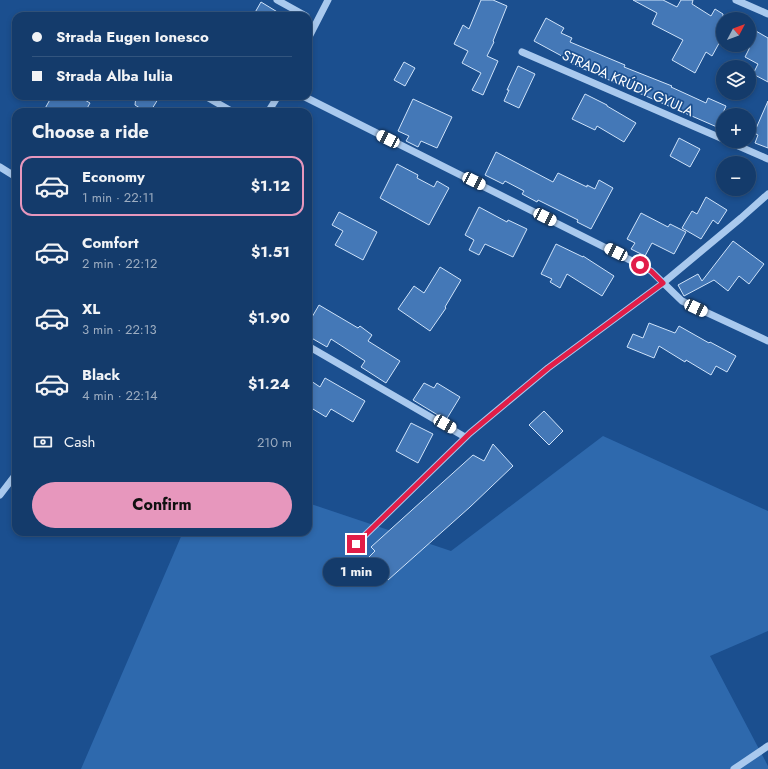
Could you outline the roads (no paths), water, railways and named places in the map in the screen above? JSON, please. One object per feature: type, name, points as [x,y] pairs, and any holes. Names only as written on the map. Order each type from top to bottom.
[{"type":"street","points":[[277,0],[300,12]]},
{"type":"street","points":[[312,31],[328,0]]},
{"type":"street","points":[[736,0],[768,14]]},
{"type":"street","points":[[312,19],[317,22]]},
{"type":"street","name":"STRADA KRÚDY GYULA","points":[[522,52],[716,136]]},
{"type":"street","points":[[212,100],[226,108]]},
{"type":"street","points":[[311,100],[651,271],[682,301],[768,342]]},
{"type":"street","points":[[743,148],[768,159]]},
{"type":"street","points":[[0,167],[12,174]]},
{"type":"street","points":[[356,544],[466,437],[548,368],[663,283],[768,194]]},
{"type":"street","points":[[312,348],[466,437]]},
{"type":"street","points":[[0,495],[12,479]]},
{"type":"street","points":[[734,769],[768,747]]}]
